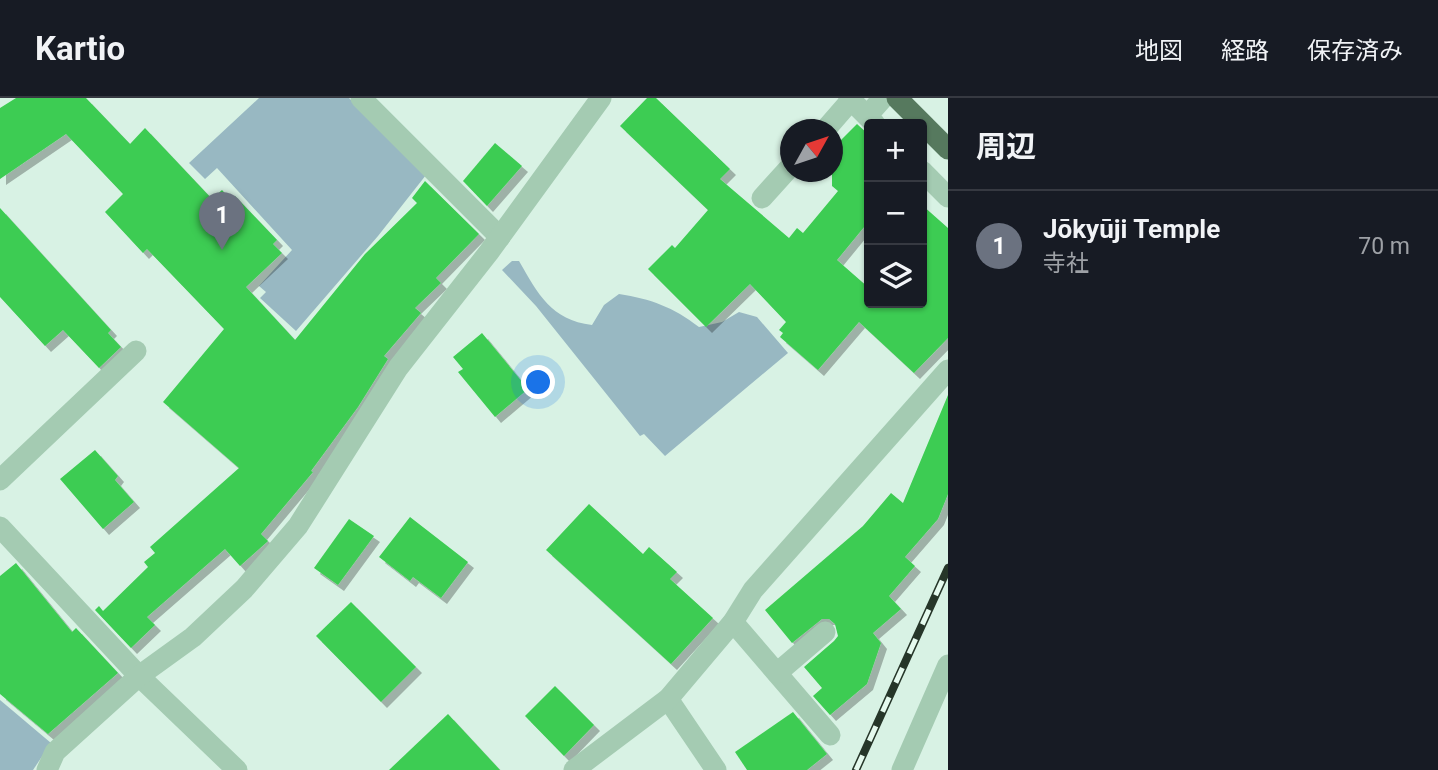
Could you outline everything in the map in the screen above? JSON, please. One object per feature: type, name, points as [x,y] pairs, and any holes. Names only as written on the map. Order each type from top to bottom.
[{"type":"main road","points":[[897,98],[948,149]]},
{"type":"street","points":[[361,98],[500,237]]},
{"type":"street","points":[[47,770],[55,752],[139,676],[193,637],[244,589],[298,526],[398,368],[500,237],[601,98]]},
{"type":"street","points":[[872,119],[883,98]]},
{"type":"street","points":[[833,119],[850,99],[870,119]]},
{"type":"street","points":[[927,176],[948,197]]},
{"type":"street","points":[[762,198],[780,178]]},
{"type":"street","points":[[0,480],[136,351]]},
{"type":"street","points":[[574,770],[668,699],[733,622],[753,590],[948,370]]},
{"type":"street","points":[[0,529],[139,676],[237,770]]},
{"type":"street","points":[[733,622],[830,736]]},
{"type":"street","points":[[777,673],[825,632]]},
{"type":"street","points":[[902,770],[948,665]]},
{"type":"street","points":[[668,699],[716,770]]},
{"type":"shaded area","points":[[259,98],[349,98],[426,175],[378,236],[296,331],[260,298],[266,292],[259,286],[292,250],[217,168],[205,179],[189,163]]},
{"type":"shaded area","points":[[512,261],[519,261],[547,303],[566,318],[578,322],[592,325],[604,305],[619,294],[661,305],[699,327],[722,322],[739,312],[757,317],[788,353],[665,456],[644,434],[640,436],[536,306],[502,270]]},
{"type":"shaded area","points":[[0,700],[51,743],[33,770],[0,770]]},
{"type":"building","points":[[16,98],[86,98],[130,144],[145,128],[212,199],[222,190],[231,200],[235,196],[277,240],[273,244],[282,253],[246,287],[295,340],[365,254],[417,203],[412,198],[425,181],[479,234],[436,278],[441,283],[415,308],[421,313],[384,356],[388,359],[358,407],[311,471],[313,472],[261,534],[268,541],[240,566],[225,549],[147,617],[155,625],[131,648],[95,610],[99,606],[103,611],[148,567],[144,562],[155,553],[150,547],[239,468],[163,402],[224,329],[147,249],[143,253],[105,212],[123,194],[66,134],[0,179],[0,108]]},
{"type":"building","points":[[647,98],[656,98],[730,169],[720,179],[789,238],[797,228],[803,233],[838,191],[832,186],[832,182],[843,182],[843,138],[857,124],[864,130],[864,227],[837,260],[864,284],[864,308],[927,308],[927,209],[948,228],[948,338],[914,373],[859,322],[818,370],[780,337],[783,333],[779,330],[786,322],[750,284],[706,327],[648,269],[672,245],[675,248],[708,210],[620,126]]},
{"type":"building","points":[[495,143],[522,166],[487,206],[463,181]]},
{"type":"building","points":[[0,208],[111,330],[108,333],[121,347],[99,368],[63,330],[45,346],[0,297]]},
{"type":"building","points":[[482,333],[528,389],[495,417],[458,372],[463,369],[453,357]]},
{"type":"building","points":[[948,395],[948,494],[938,519],[905,557],[915,566],[889,596],[901,609],[873,633],[881,643],[867,684],[830,715],[813,696],[822,688],[804,667],[838,636],[835,624],[829,619],[822,619],[792,643],[765,610],[863,526],[891,493],[903,503]]},
{"type":"building","points":[[95,450],[118,476],[115,480],[134,502],[103,529],[60,479]]},
{"type":"building","points":[[589,504],[643,554],[649,547],[677,572],[670,579],[713,618],[671,664],[546,550]]},
{"type":"building","points":[[410,517],[468,562],[441,598],[413,577],[410,581],[379,557]]},
{"type":"building","points":[[349,519],[374,536],[338,585],[314,568]]},
{"type":"building","points":[[16,563],[72,632],[76,628],[118,673],[48,734],[0,694],[0,576]]},
{"type":"building","points":[[351,602],[416,667],[381,702],[316,636]]},
{"type":"building","points":[[555,686],[594,725],[564,756],[525,716]]},
{"type":"building","points":[[793,712],[827,754],[807,770],[747,770],[735,752]]},
{"type":"building","points":[[448,714],[500,770],[389,770]]},
{"type":"railway","points":[[856,770],[948,568]]},
{"type":"place","name":"Jōkyūji Temple","points":[[222,250]]}]
